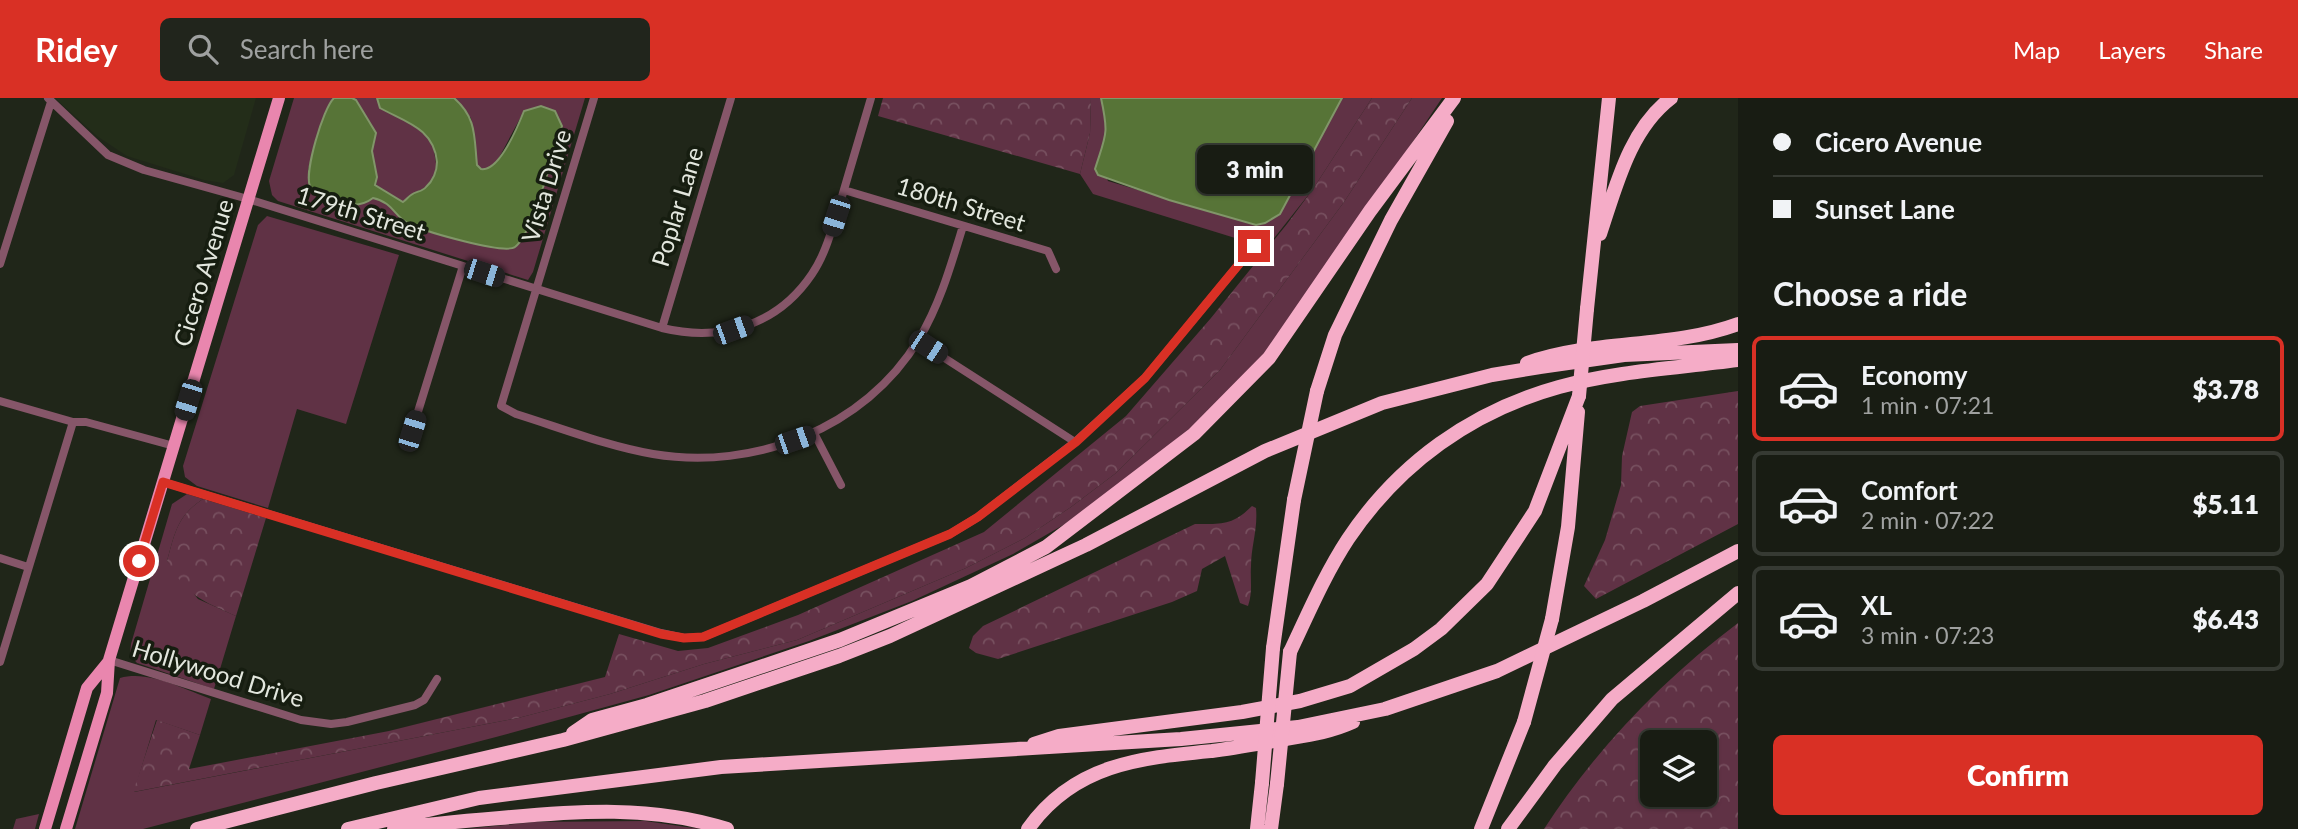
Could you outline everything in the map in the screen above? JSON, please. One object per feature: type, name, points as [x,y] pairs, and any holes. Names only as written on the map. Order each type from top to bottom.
[{"type":"highway","points":[[563,740],[592,720],[761,668],[895,618],[971,586],[1046,547],[1194,434],[1269,358],[1370,211],[1454,98]]},
{"type":"highway","points":[[1256,827],[1273,648],[1294,500],[1317,391],[1335,335],[1391,220],[1459,98]]},
{"type":"highway","points":[[1481,829],[1524,722],[1552,619],[1568,527],[1609,98]]},
{"type":"highway","points":[[1592,255],[1628,155],[1654,114],[1671,98]]},
{"type":"highway","points":[[197,829],[376,783],[563,740],[705,701],[890,636],[1086,545],[1265,451],[1382,404],[1492,375],[1552,354],[1696,336],[1738,324]]},
{"type":"highway","points":[[1492,375],[1625,355],[1738,350]]},
{"type":"highway","points":[[1271,829],[1290,652],[1333,565],[1366,514],[1401,475],[1454,432],[1492,411],[1561,386],[1602,377],[1738,360]]},
{"type":"highway","points":[[1016,750],[1059,736],[1241,712],[1300,701],[1350,686],[1414,649],[1441,629],[1487,584],[1535,510],[1579,396]]},
{"type":"highway","points":[[1028,829],[1063,793],[1111,767],[1152,757],[1216,750],[1332,731],[1376,711],[1497,671],[1643,601],[1738,551]]},
{"type":"highway","points":[[1508,829],[1555,765],[1612,699],[1738,593]]},
{"type":"highway","points":[[348,829],[479,798],[721,767],[1246,734],[1298,727],[1376,711]]},
{"type":"highway","points":[[394,829],[530,815],[627,811],[687,818],[727,829]]},
{"type":"main road","name":"Cicero Avenue","points":[[66,829],[107,693],[109,660],[279,98]]},
{"type":"main road","name":"Cicero Avenue","points":[[45,829],[87,688],[109,660]]},
{"type":"street","name":"Vista Drive","points":[[594,98],[501,406],[516,414],[634,450],[685,458],[731,457],[757,453],[814,433]]},
{"type":"street","name":"Poplar Lane","points":[[662,328],[732,98]]},
{"type":"street","name":"179th Street","points":[[49,100],[108,155],[144,170],[248,199],[662,328],[697,334],[733,330],[767,317],[804,284],[820,261],[871,98]]},
{"type":"street","points":[[0,264],[49,100]]},
{"type":"street","name":"180th Street","points":[[844,190],[1048,251],[1056,269]]},
{"type":"street","points":[[841,485],[814,433],[864,400],[890,376],[918,341],[943,289],[963,226]]},
{"type":"street","points":[[163,482],[661,634],[693,638],[711,635],[950,534],[978,517],[1076,442],[1145,378],[1254,246]]},
{"type":"street","points":[[412,431],[463,266]]},
{"type":"street","points":[[918,341],[1076,442]]},
{"type":"street","points":[[0,401],[174,446]]},
{"type":"street","points":[[0,662],[73,422]]},
{"type":"street","points":[[0,558],[28,567]]},
{"type":"street","name":"Hollywood Drive","points":[[109,660],[316,723],[347,722],[410,707],[424,700],[437,679]]},
{"type":"shaded area","points":[[55,98],[256,98],[234,175],[223,183],[204,180],[127,156],[97,136]]},
{"type":"shaded area","points":[[334,98],[356,100],[376,133],[372,151],[377,177],[375,185],[403,202],[424,189],[433,179],[437,165],[435,150],[417,128],[380,108],[377,98],[454,98],[471,121],[477,165],[481,169],[488,168],[501,156],[524,111],[541,106],[555,111],[562,126],[540,196],[521,240],[515,247],[508,249],[481,245],[411,225],[380,200],[373,198],[350,204],[328,200],[315,194],[309,179],[312,155],[325,114]]},
{"type":"shaded area","points":[[1101,98],[1342,98],[1280,214],[1256,225],[1169,200],[1098,175],[1095,169],[1106,127]]},
{"type":"green space","points":[[294,98],[334,98],[322,121],[308,170],[389,203],[402,219],[418,228],[443,236],[510,249],[518,242],[533,216],[559,137],[524,111],[494,167],[481,169],[477,165],[471,118],[454,98],[585,98],[533,272],[528,280],[278,201],[272,195],[269,181]]},
{"type":"green space","points":[[352,98],[377,98],[380,108],[415,125],[426,134],[433,145],[437,169],[428,186],[403,202],[376,188],[372,125]]},
{"type":"green space","points":[[883,98],[1091,98],[1090,133],[1080,174],[878,116]]},
{"type":"green space","points":[[1091,98],[1101,98],[1106,122],[1104,142],[1098,159],[1108,181],[1256,225],[1280,214],[1342,98],[1372,98],[1313,189],[1263,252],[1248,242],[1093,194],[1080,174],[1090,133]]},
{"type":"green space","points":[[1372,98],[1412,98],[1344,202],[1220,370],[1116,473],[1025,538],[966,568],[797,640],[704,664],[610,694],[518,718],[133,792],[157,720],[200,735],[189,769],[389,731],[605,677],[619,634],[678,651],[708,648],[798,615],[984,532],[1126,416],[1211,318],[1287,224]]},
{"type":"green space","points":[[1412,98],[1442,98],[1264,355],[1184,437],[1065,524],[1013,554],[912,601],[809,641],[649,695],[143,829],[75,829],[120,678],[154,678],[211,699],[200,735],[156,720],[134,792],[518,718],[610,694],[704,664],[797,640],[966,568],[1025,538],[1116,473],[1220,370],[1344,202]]},
{"type":"green space","points":[[267,216],[399,255],[346,424],[297,409],[268,508],[197,486],[185,477],[183,466],[258,225]]},
{"type":"green space","points":[[1738,391],[1738,524],[1596,599],[1584,586],[1605,540],[1621,485],[1622,456],[1632,412],[1640,406]]},
{"type":"green space","points":[[187,494],[203,499],[182,519],[167,561],[198,599],[236,616],[214,689],[137,663],[130,655],[172,504]]},
{"type":"green space","points":[[203,499],[266,518],[236,616],[196,596],[182,583],[167,561],[182,519]]},
{"type":"green space","points":[[1252,506],[1256,508],[1256,516],[1248,606],[1240,603],[1225,556],[1202,569],[1197,591],[1172,602],[998,659],[976,653],[969,648],[973,636],[983,626],[1195,524],[1226,522]]},
{"type":"green space","points":[[1738,623],[1738,829],[1544,829],[1608,744],[1683,668]]},
{"type":"green space","points":[[39,814],[35,829],[13,829],[16,819]]},
{"type":"green space","points":[[645,821],[700,829],[466,829],[534,822]]},
{"type":"route","points":[[139,561],[163,482],[661,634],[684,638],[711,635],[950,534],[978,517],[1076,442],[1145,378],[1254,246]]}]
